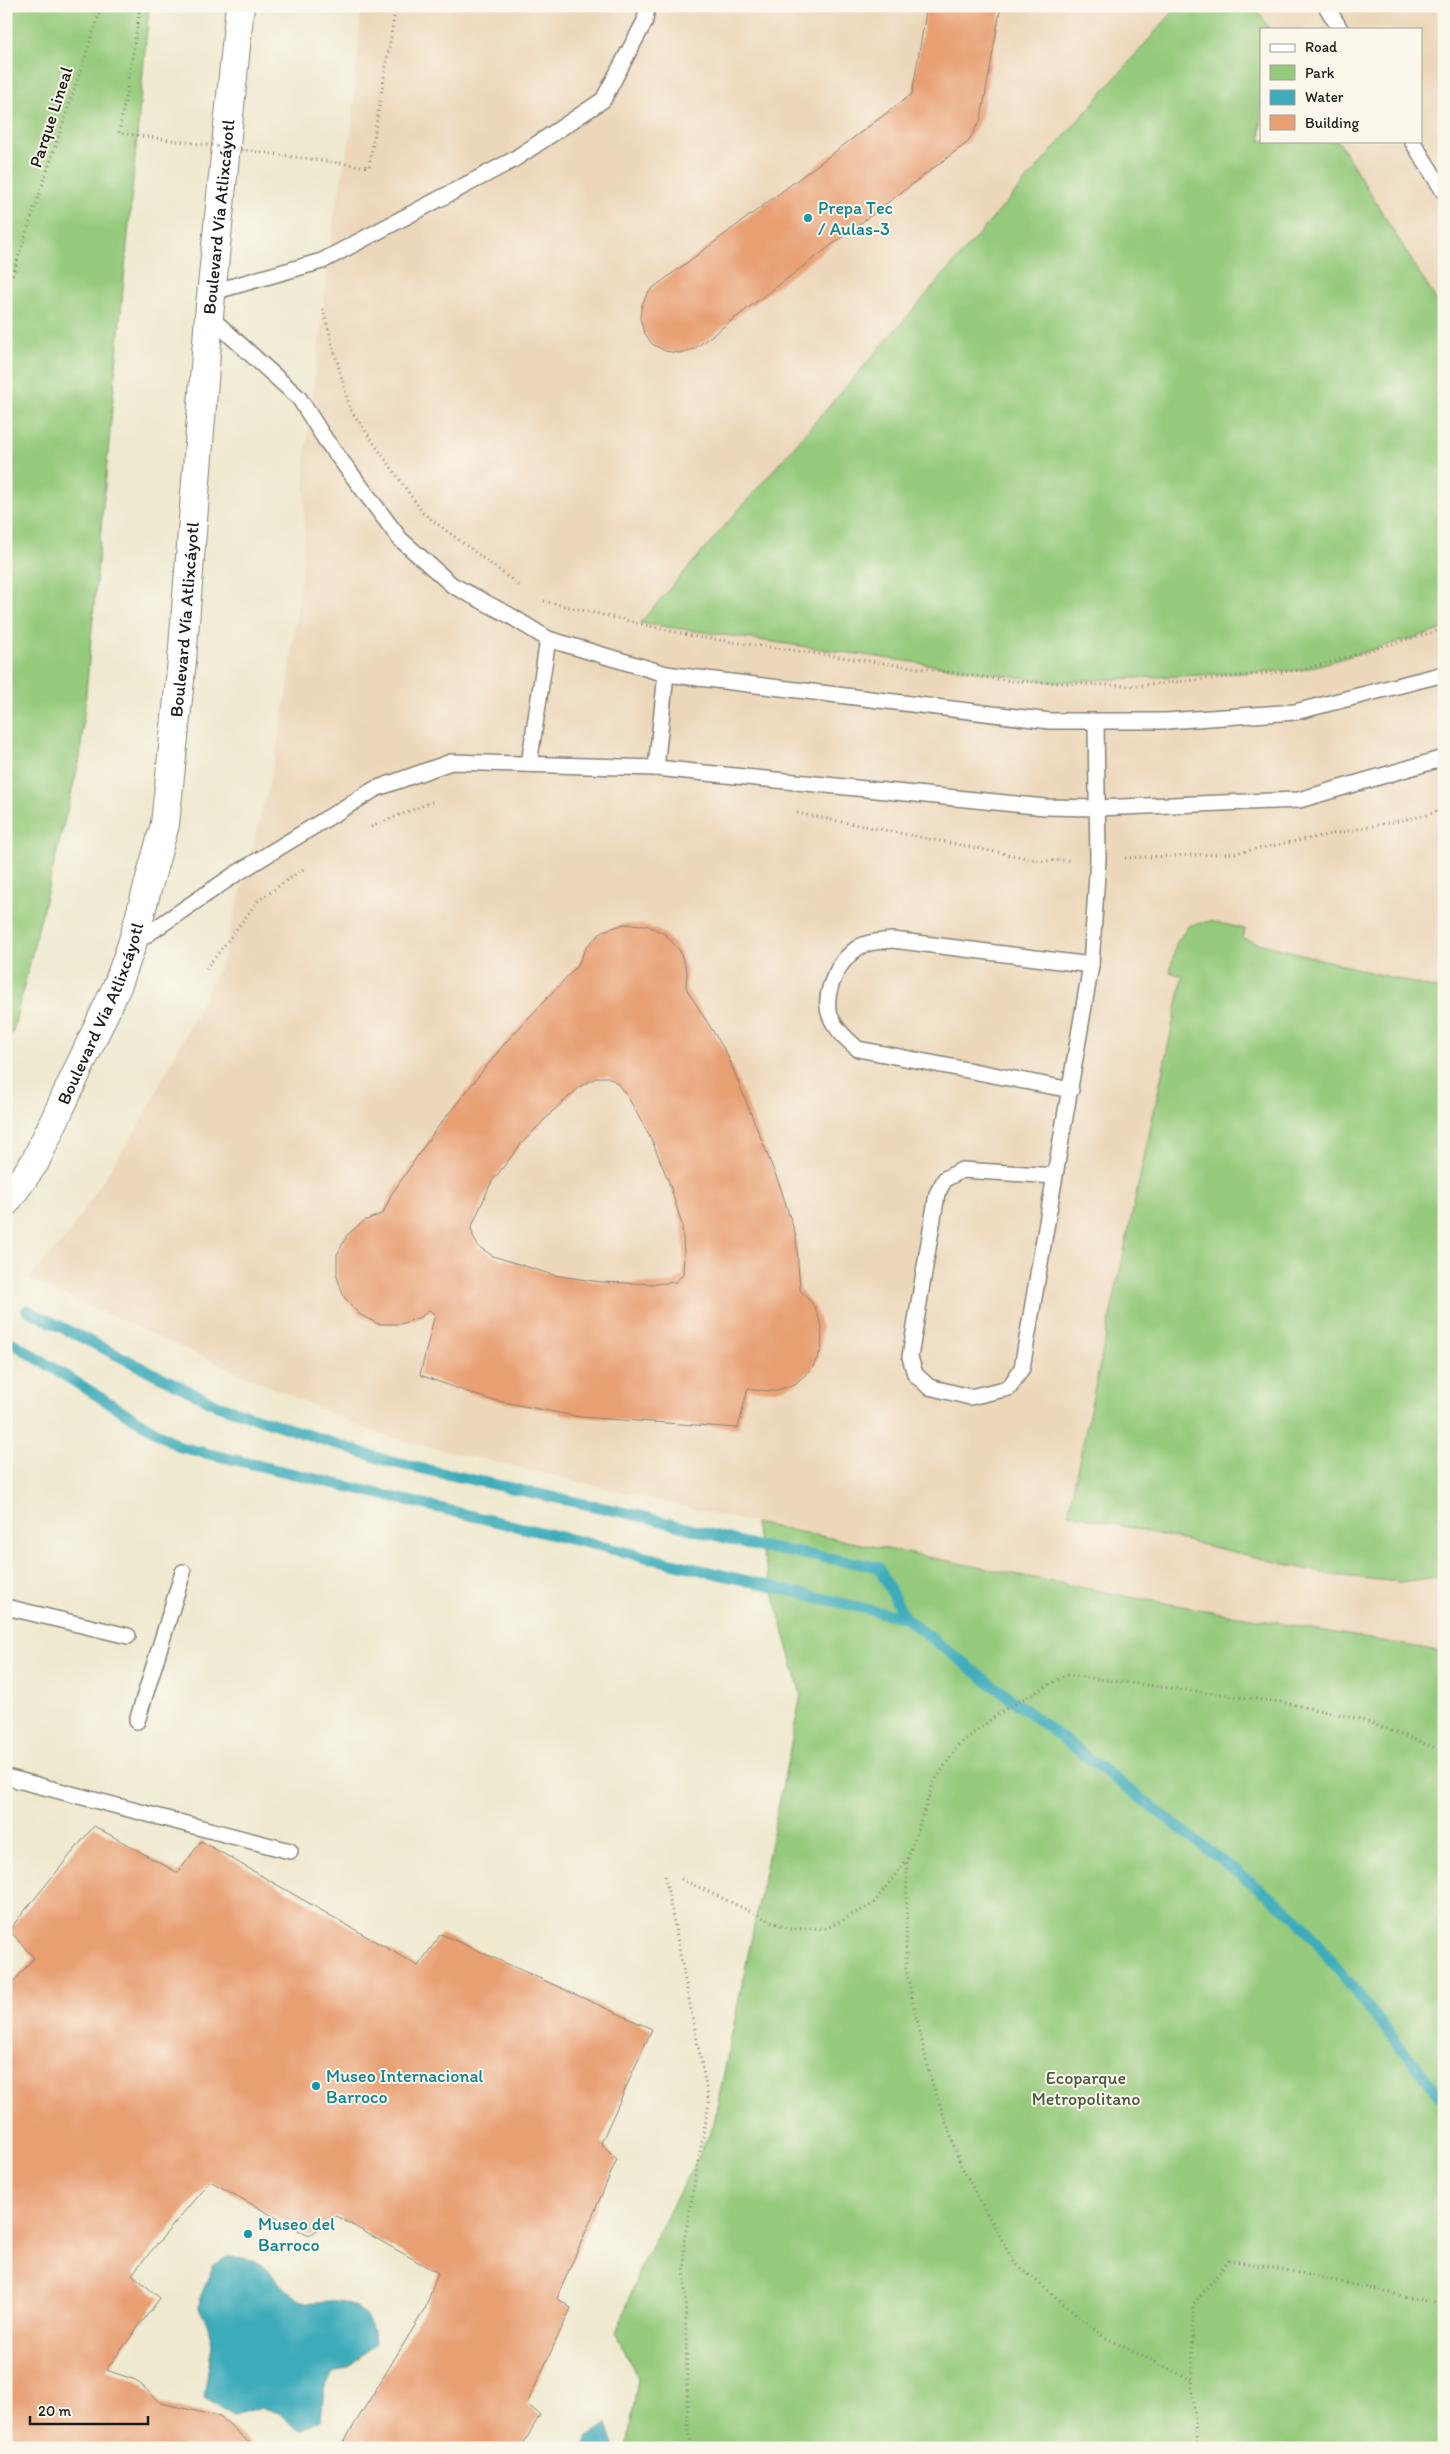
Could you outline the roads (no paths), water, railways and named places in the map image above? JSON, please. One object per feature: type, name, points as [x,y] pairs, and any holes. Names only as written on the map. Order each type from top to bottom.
[{"type":"main road","name":"Boulevard Vía Atlixcáyotl","points":[[6,1202],[34,1162],[118,984],[132,944],[165,824],[182,660],[211,304],[240,6]]},
{"type":"lane","points":[[647,6],[645,21],[603,100],[513,160],[322,261],[211,304],[299,398],[325,439],[400,539],[452,585],[548,639],[666,674],[1050,721],[1166,721],[1295,712],[1444,674]]},
{"type":"lane","points":[[1326,6],[1339,28]]},
{"type":"lane","points":[[1413,142],[1444,192]]},
{"type":"lane","points":[[528,764],[548,639]]},
{"type":"lane","points":[[656,768],[666,674]]},
{"type":"lane","points":[[1055,1176],[962,1170],[945,1179],[937,1194],[910,1357],[915,1374],[929,1388],[970,1396],[978,1395],[1009,1388],[1022,1368],[1071,1090],[1091,965],[1098,859],[1096,722]]},
{"type":"lane","points":[[132,944],[234,875],[375,789],[451,762],[656,768],[1045,807],[1096,808],[1299,800],[1444,758]]},
{"type":"lane","points":[[1071,1090],[858,1049],[838,1033],[827,1008],[830,984],[844,960],[865,944],[893,940],[1091,965]]},
{"type":"lane","points":[[137,1721],[183,1572]]},
{"type":"lane","points":[[6,1607],[128,1636]]},
{"type":"lane","points":[[6,1777],[290,1851]]},
{"type":"water","points":[[227,2257],[255,2261],[270,2272],[290,2294],[302,2301],[339,2301],[348,2303],[362,2312],[371,2326],[375,2344],[349,2366],[333,2373],[324,2389],[321,2419],[303,2430],[296,2429],[279,2413],[261,2407],[234,2415],[204,2398],[212,2344],[207,2323],[199,2308],[200,2298],[213,2266]]},
{"type":"water","points":[[607,2424],[615,2448],[584,2448],[588,2437]]},
{"type":"waterway","points":[[27,1310],[217,1405],[391,1462],[645,1517],[752,1545],[878,1567],[905,1618]]},
{"type":"waterway","points":[[11,1342],[180,1447],[905,1618],[1296,1917],[1444,2101]]},
{"type":"place","name":"Prepa Tec / Aulas-3","points":[[808,218]]},
{"type":"place","name":"Museo Internacional Barroco","points":[[316,2086]]},
{"type":"place","name":"Museo del Barroco","points":[[248,2234]]},
{"type":"park label","name":"Ecoparque Metropolitano","points":[[1086,2088]]}]
